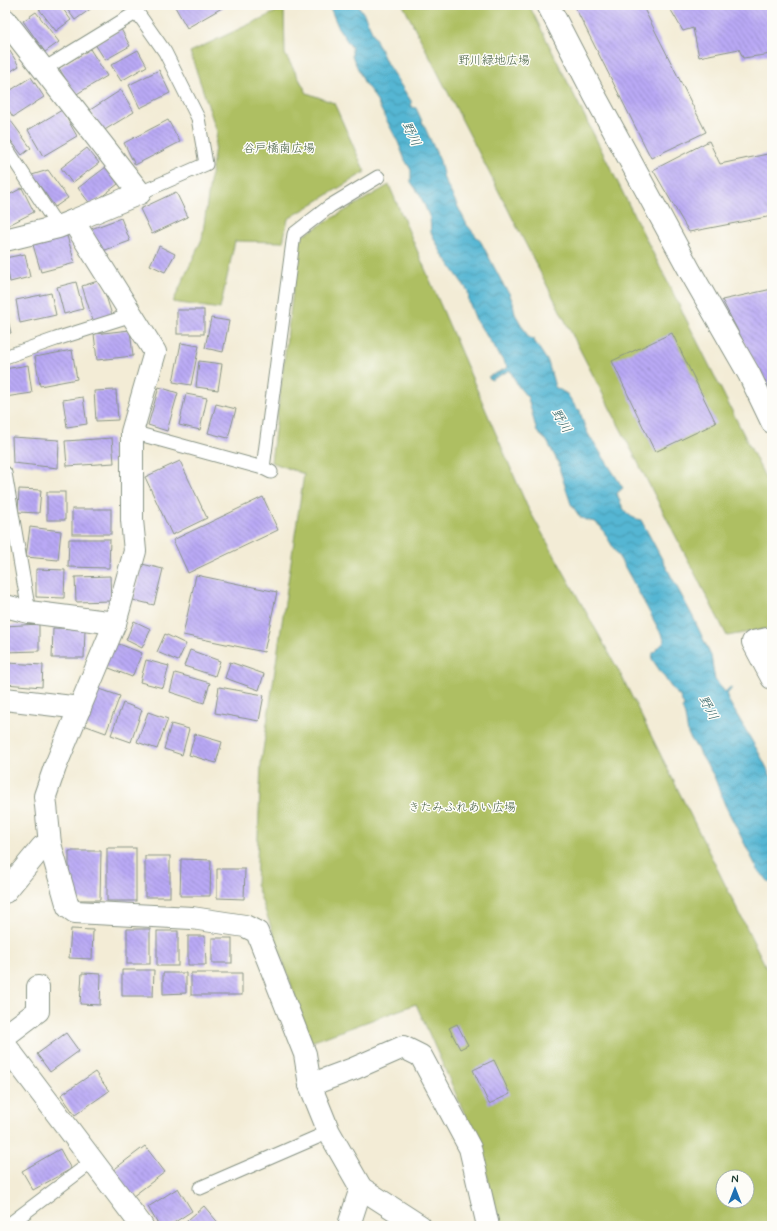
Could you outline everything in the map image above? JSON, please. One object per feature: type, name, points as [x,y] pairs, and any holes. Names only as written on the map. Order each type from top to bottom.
[{"type":"street","points":[[548,5],[595,96],[749,374],[772,422]]},
{"type":"street","points":[[5,20],[140,193],[66,224],[5,240]]},
{"type":"street","points":[[66,224],[132,316],[155,352],[132,432],[132,520],[135,551],[115,623],[55,767],[45,796],[50,844],[68,907],[75,912],[192,918],[245,926],[257,932],[305,1054],[310,1085],[329,1132],[361,1188],[420,1226]]},
{"type":"street","points":[[5,606],[29,612],[115,623]]},
{"type":"street","points":[[772,638],[753,642],[772,678]]},
{"type":"street","points":[[5,699],[80,708]]},
{"type":"street","points":[[5,892],[42,847],[50,844]]},
{"type":"street","points":[[5,1036],[38,1011],[38,987]]},
{"type":"street","points":[[5,1045],[142,1226]]},
{"type":"street","points":[[310,1085],[353,1069],[403,1047],[421,1056],[470,1148],[488,1226]]},
{"type":"street","points":[[351,1226],[350,1222],[361,1188]]},
{"type":"lane","points":[[44,70],[136,8],[165,52],[198,118],[206,164],[140,193]]},
{"type":"lane","points":[[5,146],[66,224]]},
{"type":"lane","points":[[132,432],[267,470],[294,234],[330,206],[378,177]]},
{"type":"lane","points":[[5,357],[56,339],[132,316]]},
{"type":"lane","points":[[5,473],[29,612]]},
{"type":"lane","points":[[200,1188],[329,1132]]},
{"type":"lane","points":[[8,1226],[93,1161]]},
{"type":"green space","name":"野川緑地広場","points":[[403,5],[529,5],[772,491],[772,628],[727,636]]},
{"type":"green space","name":"谷戸橋南広場","points":[[284,8],[285,54],[307,93],[334,103],[365,172],[288,219],[283,242],[235,241],[220,309],[173,302],[202,239],[217,132],[190,52]]},
{"type":"green space","name":"きたみふれあい広場","points":[[389,185],[527,506],[620,673],[772,979],[772,1226],[501,1226],[478,1144],[416,1004],[311,1042],[256,884],[261,764],[304,474],[271,462],[300,237]]},
{"type":"water","name":"野川","points":[[329,5],[358,5],[365,16],[387,64],[411,101],[412,107],[416,108],[440,161],[444,179],[467,225],[481,242],[509,293],[515,314],[529,338],[533,339],[548,362],[555,387],[567,394],[577,409],[580,410],[583,423],[589,435],[623,488],[617,493],[622,507],[631,517],[641,520],[693,617],[711,656],[715,680],[725,692],[730,687],[732,688],[727,694],[727,698],[772,778],[772,885],[758,870],[725,805],[714,776],[688,734],[682,708],[684,706],[680,697],[671,687],[652,659],[653,653],[665,641],[626,569],[601,527],[595,522],[580,517],[571,504],[559,464],[547,441],[537,432],[528,398],[518,386],[510,370],[491,380],[488,377],[507,368],[506,365],[476,320],[469,302],[468,291],[442,254],[431,232],[430,218],[420,195],[411,182],[411,170],[373,94],[365,84],[352,56],[352,48],[339,29]]},
{"type":"building","points":[[44,5],[60,5],[71,20],[56,31],[39,9]]},
{"type":"building","points":[[64,5],[96,5],[75,20]]},
{"type":"building","points":[[174,5],[227,5],[187,28]]},
{"type":"building","points":[[574,5],[642,5],[706,132],[651,158]]},
{"type":"building","points":[[668,5],[772,5],[772,54],[743,58],[739,49],[699,57],[693,28],[683,31]]},
{"type":"building","points":[[36,12],[59,42],[45,52],[23,21]]},
{"type":"building","points":[[121,29],[130,46],[105,60],[95,44]]},
{"type":"building","points":[[5,43],[19,66],[5,75]]},
{"type":"building","points":[[90,49],[107,76],[75,95],[59,68]]},
{"type":"building","points":[[138,50],[147,66],[121,81],[111,65]]},
{"type":"building","points":[[159,70],[170,93],[140,108],[129,85]]},
{"type":"building","points":[[31,77],[44,97],[13,117],[5,104],[5,94]]},
{"type":"building","points":[[121,90],[134,112],[103,131],[90,110]]},
{"type":"building","points":[[62,110],[77,136],[43,156],[28,130]]},
{"type":"building","points":[[5,113],[31,148],[22,155],[5,133]]},
{"type":"building","points":[[168,120],[180,142],[135,165],[124,143]]},
{"type":"building","points":[[709,141],[720,164],[772,153],[772,216],[689,232],[653,170]]},
{"type":"building","points":[[87,148],[99,163],[72,183],[61,168]]},
{"type":"building","points":[[106,167],[118,184],[91,205],[78,188]]},
{"type":"building","points":[[48,170],[68,198],[55,207],[32,175]]},
{"type":"building","points":[[22,188],[34,212],[5,227],[5,197]]},
{"type":"building","points":[[176,192],[188,217],[152,234],[140,209]]},
{"type":"building","points":[[121,218],[130,241],[100,252],[91,229]]},
{"type":"building","points":[[67,236],[75,263],[41,272],[33,245]]},
{"type":"building","points":[[159,246],[175,254],[165,272],[150,265]]},
{"type":"building","points":[[25,254],[30,277],[10,282],[5,258]]},
{"type":"building","points":[[101,280],[112,315],[93,321],[82,286]]},
{"type":"building","points":[[76,282],[83,309],[64,314],[57,287]]},
{"type":"building","points":[[772,289],[772,397],[722,300]]},
{"type":"building","points":[[51,293],[56,315],[20,323],[16,300]]},
{"type":"building","points":[[5,307],[11,333],[5,334]]},
{"type":"building","points":[[177,310],[204,310],[204,334],[177,334]]},
{"type":"building","points":[[211,318],[229,321],[223,352],[205,348]]},
{"type":"building","points":[[130,330],[133,356],[97,360],[94,334]]},
{"type":"building","points":[[672,333],[716,423],[655,452],[612,361]]},
{"type":"building","points":[[181,343],[199,346],[191,385],[173,382]]},
{"type":"building","points":[[72,350],[77,379],[40,386],[35,357]]},
{"type":"building","points":[[199,361],[222,364],[218,390],[196,387]]},
{"type":"building","points":[[28,365],[32,393],[5,397],[5,369]]},
{"type":"building","points":[[159,387],[178,393],[167,431],[148,425]]},
{"type":"building","points":[[116,390],[118,420],[96,421],[94,391]]},
{"type":"building","points":[[186,394],[207,398],[200,430],[179,425]]},
{"type":"building","points":[[83,397],[87,424],[67,427],[63,400]]},
{"type":"building","points":[[216,404],[236,409],[228,438],[208,433]]},
{"type":"building","points":[[12,437],[59,440],[58,468],[13,463]]},
{"type":"building","points":[[112,438],[114,463],[67,466],[65,441]]},
{"type":"building","points":[[180,461],[207,518],[172,535],[145,477]]},
{"type":"building","points":[[19,489],[41,490],[39,513],[18,512]]},
{"type":"building","points":[[47,492],[65,492],[65,520],[47,520]]},
{"type":"building","points":[[263,497],[278,530],[188,573],[173,540]]},
{"type":"building","points":[[72,509],[111,509],[111,534],[72,534]]},
{"type":"building","points":[[30,527],[61,531],[58,560],[26,557]]},
{"type":"building","points":[[69,539],[110,539],[109,568],[68,567]]},
{"type":"building","points":[[142,564],[163,569],[154,605],[133,600]]},
{"type":"building","points":[[36,569],[65,570],[64,598],[36,597]]},
{"type":"building","points":[[196,575],[277,592],[264,652],[183,635]]},
{"type":"building","points":[[110,576],[111,601],[76,602],[75,577]]},
{"type":"building","points":[[134,621],[151,629],[142,648],[126,640]]},
{"type":"building","points":[[39,624],[39,651],[5,652],[5,626]]},
{"type":"building","points":[[53,628],[85,629],[84,658],[52,658]]},
{"type":"building","points":[[165,634],[186,644],[178,661],[157,652]]},
{"type":"building","points":[[114,642],[142,653],[132,677],[104,666]]},
{"type":"building","points":[[190,650],[220,661],[215,676],[184,666]]},
{"type":"building","points":[[146,660],[169,666],[163,688],[140,682]]},
{"type":"building","points":[[230,662],[264,674],[259,690],[225,678]]},
{"type":"building","points":[[7,663],[43,665],[42,687],[5,684]]},
{"type":"building","points":[[175,673],[210,683],[204,703],[170,692]]},
{"type":"building","points":[[91,686],[120,696],[106,733],[81,724]]},
{"type":"building","points":[[219,687],[264,695],[259,721],[215,713]]},
{"type":"building","points":[[123,703],[142,710],[131,742],[111,735]]},
{"type":"building","points":[[148,712],[168,719],[157,749],[137,742]]},
{"type":"building","points":[[171,724],[189,729],[182,755],[164,749]]},
{"type":"building","points":[[195,734],[222,742],[216,763],[189,755]]},
{"type":"building","points":[[107,848],[136,848],[136,901],[107,901]]},
{"type":"building","points":[[69,851],[101,851],[100,900],[69,900]]},
{"type":"building","points":[[145,856],[170,856],[170,897],[145,897]]},
{"type":"building","points":[[181,859],[211,860],[210,896],[180,896]]},
{"type":"building","points":[[217,869],[245,869],[244,899],[217,898]]},
{"type":"building","points":[[71,929],[93,930],[92,959],[69,958]]},
{"type":"building","points":[[127,929],[150,929],[150,964],[127,964]]},
{"type":"building","points":[[157,931],[178,931],[178,966],[157,966]]},
{"type":"building","points":[[188,936],[205,936],[206,965],[188,965]]},
{"type":"building","points":[[212,938],[232,938],[232,963],[212,963]]},
{"type":"building","points":[[122,970],[154,970],[153,996],[122,996]]},
{"type":"building","points":[[82,973],[101,974],[100,1005],[80,1004]]},
{"type":"building","points":[[163,973],[186,973],[186,993],[163,994]]},
{"type":"building","points":[[191,973],[242,973],[242,995],[191,995]]},
{"type":"building","points":[[457,1024],[468,1045],[460,1049],[449,1028]]},
{"type":"building","points":[[66,1033],[79,1051],[50,1072],[37,1054]]},
{"type":"building","points":[[494,1060],[510,1094],[489,1104],[473,1070]]},
{"type":"building","points":[[95,1072],[109,1091],[75,1115],[61,1095]]},
{"type":"building","points":[[145,1146],[165,1172],[128,1200],[108,1174]]},
{"type":"building","points":[[60,1149],[71,1169],[33,1190],[22,1171]]},
{"type":"building","points":[[178,1188],[192,1211],[169,1226],[159,1226],[148,1207]]},
{"type":"building","points":[[204,1206],[221,1226],[181,1226]]}]
